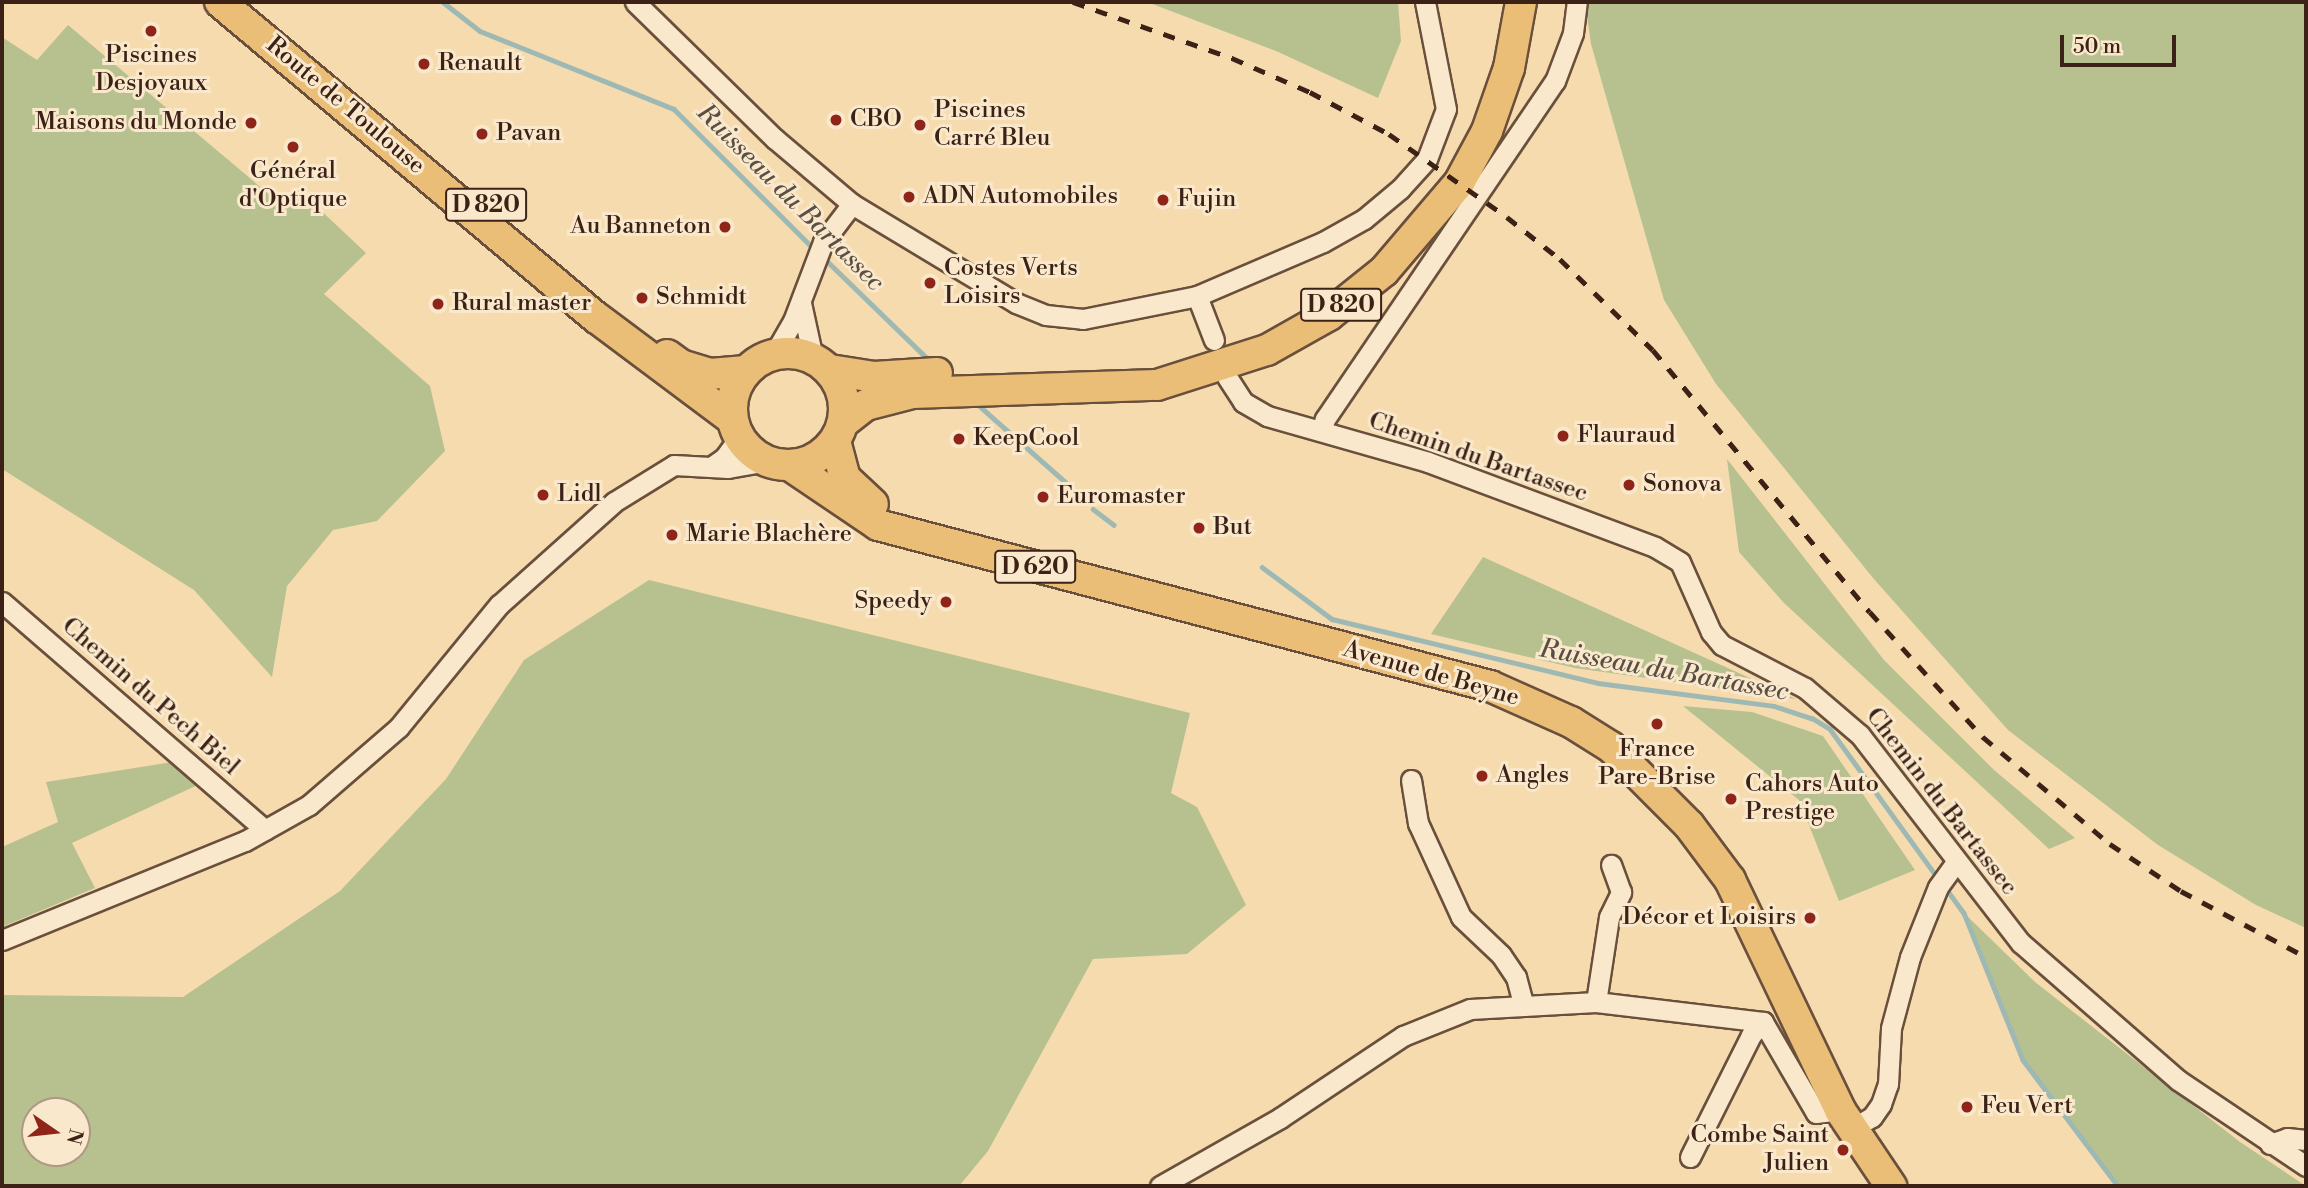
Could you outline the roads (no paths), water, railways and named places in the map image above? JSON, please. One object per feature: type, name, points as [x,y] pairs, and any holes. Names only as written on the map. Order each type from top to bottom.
[{"type":"main road","name":"Route de Toulouse","points":[[220,2],[618,335],[736,428]]},
{"type":"main road","name":"Route de Toulouse","points":[[241,2],[670,357],[710,374],[746,371]]},
{"type":"main road","name":"D 820","points":[[992,381],[1151,367],[1258,332],[1320,299],[1373,257],[1440,175],[1468,126],[1491,63],[1503,2]]},
{"type":"main road","name":"D 820","points":[[821,364],[912,383],[992,381],[1157,385],[1267,350],[1329,315],[1384,271],[1459,183],[1488,131],[1509,68],[1521,2]]},
{"type":"main road","points":[[774,354],[821,364],[842,394],[839,432],[816,458],[778,464],[736,428],[734,394],[746,371],[774,354]]},
{"type":"main road","name":"D 820","points":[[839,432],[866,405],[912,383]]},
{"type":"main road","name":"Avenue de Beyne","points":[[839,432],[845,478],[866,499],[923,535]]},
{"type":"main road","name":"Avenue de Beyne","points":[[778,464],[878,525],[1490,686],[1581,728],[1644,776],[1689,825],[1730,880],[1846,1119]]},
{"type":"main road","name":"D 620","points":[[1846,1119],[1891,1186]]},
{"type":"street","points":[[635,2],[775,139],[852,204],[1016,303],[1046,315],[1083,319],[1198,296],[1323,242],[1364,219],[1427,159],[1446,109],[1426,2]]},
{"type":"street","points":[[1321,432],[1325,419],[1555,81],[1573,33],[1577,2]]},
{"type":"street","points":[[774,354],[800,302],[823,242],[852,204]]},
{"type":"street","points":[[1198,296],[1214,340]]},
{"type":"street","points":[[800,302],[821,364]]},
{"type":"street","name":"Chemin du Bartassec","points":[[1227,377],[1243,402],[1255,409],[1321,432],[1428,462],[1655,547],[1680,562],[1711,632],[1723,645],[1826,703],[1860,735],[1947,874],[2062,982],[2178,1080],[2306,1166]]},
{"type":"street","points":[[711,467],[724,458],[736,428]]},
{"type":"street","points":[[2,940],[265,830],[309,804],[399,727],[499,605],[595,518],[674,465],[711,467],[778,464]]},
{"type":"street","name":"Chemin du Pech Biel","points":[[2,602],[265,830]]},
{"type":"street","points":[[1412,780],[1418,823],[1461,917],[1501,955],[1516,977],[1524,1006]]},
{"type":"street","points":[[1596,1002],[1609,917],[1621,892],[1611,865]]},
{"type":"street","points":[[1763,1022],[1816,1113],[1846,1119],[1872,1117],[1881,1104],[1888,1084],[1891,1028],[1910,957],[1947,874]]},
{"type":"street","points":[[1160,1186],[1280,1118],[1404,1036],[1470,1009],[1596,1002],[1763,1022]]},
{"type":"street","points":[[1690,1157],[1751,1035],[1763,1022]]},
{"type":"street","points":[[2270,1144],[2287,1138],[2306,1140]]},
{"type":"waterway","name":"Ruisseau du Bartassec","points":[[443,2],[480,31],[674,109],[814,249]]},
{"type":"waterway","name":"Ruisseau du Bartassec","points":[[823,257],[930,361]]},
{"type":"waterway","name":"Ruisseau du Bartassec","points":[[975,402],[1070,486]]},
{"type":"waterway","name":"Ruisseau du Bartassec","points":[[1093,509],[1114,525]]},
{"type":"waterway","name":"Ruisseau du Bartassec","points":[[1262,567],[1332,619],[1598,683],[1774,706],[1812,718],[1830,729],[1938,878]]},
{"type":"waterway","name":"Ruisseau du Bartassec","points":[[1945,887],[1964,913],[2023,1060],[2118,1186]]},
{"type":"railway","points":[[1073,2],[1232,58],[1310,92],[1389,134],[1507,217],[1560,259],[1653,350],[1870,612],[1983,737],[2110,844],[2181,891],[2306,957]]},
{"type":"place","name":"Piscines Desjoyaux","points":[[151,31]]},
{"type":"place","name":"Renault","points":[[424,64]]},
{"type":"place","name":"CBO","points":[[836,120]]},
{"type":"place","name":"Maisons du Monde","points":[[251,123]]},
{"type":"place","name":"Piscines Carré Bleu","points":[[920,125]]},
{"type":"place","name":"Pavan","points":[[482,134]]},
{"type":"place","name":"Général d'Optique","points":[[293,147]]},
{"type":"place","name":"ADN Automobiles","points":[[909,197]]},
{"type":"place","name":"Fujin","points":[[1163,200]]},
{"type":"place","name":"Au Banneton","points":[[725,227]]},
{"type":"place","name":"Costes Verts Loisirs","points":[[930,283]]},
{"type":"place","name":"Schmidt","points":[[642,298]]},
{"type":"place","name":"Rural master","points":[[438,304]]},
{"type":"place","name":"Flauraud","points":[[1563,436]]},
{"type":"place","name":"KeepCool","points":[[959,439]]},
{"type":"place","name":"Sonova","points":[[1629,485]]},
{"type":"place","name":"Lidl","points":[[543,495]]},
{"type":"place","name":"Euromaster","points":[[1043,497]]},
{"type":"place","name":"But","points":[[1199,528]]},
{"type":"place","name":"Marie Blachère","points":[[672,535]]},
{"type":"place","name":"Speedy","points":[[946,602]]},
{"type":"place","name":"France Pare-Brise","points":[[1657,724]]},
{"type":"place","name":"Angles","points":[[1482,776]]},
{"type":"place","name":"Cahors Auto Prestige","points":[[1731,799]]},
{"type":"place","name":"Décor et Loisirs","points":[[1810,918]]},
{"type":"place","name":"Feu Vert","points":[[1967,1107]]},
{"type":"place","name":"Combe Saint Julien","points":[[1843,1150]]}]
